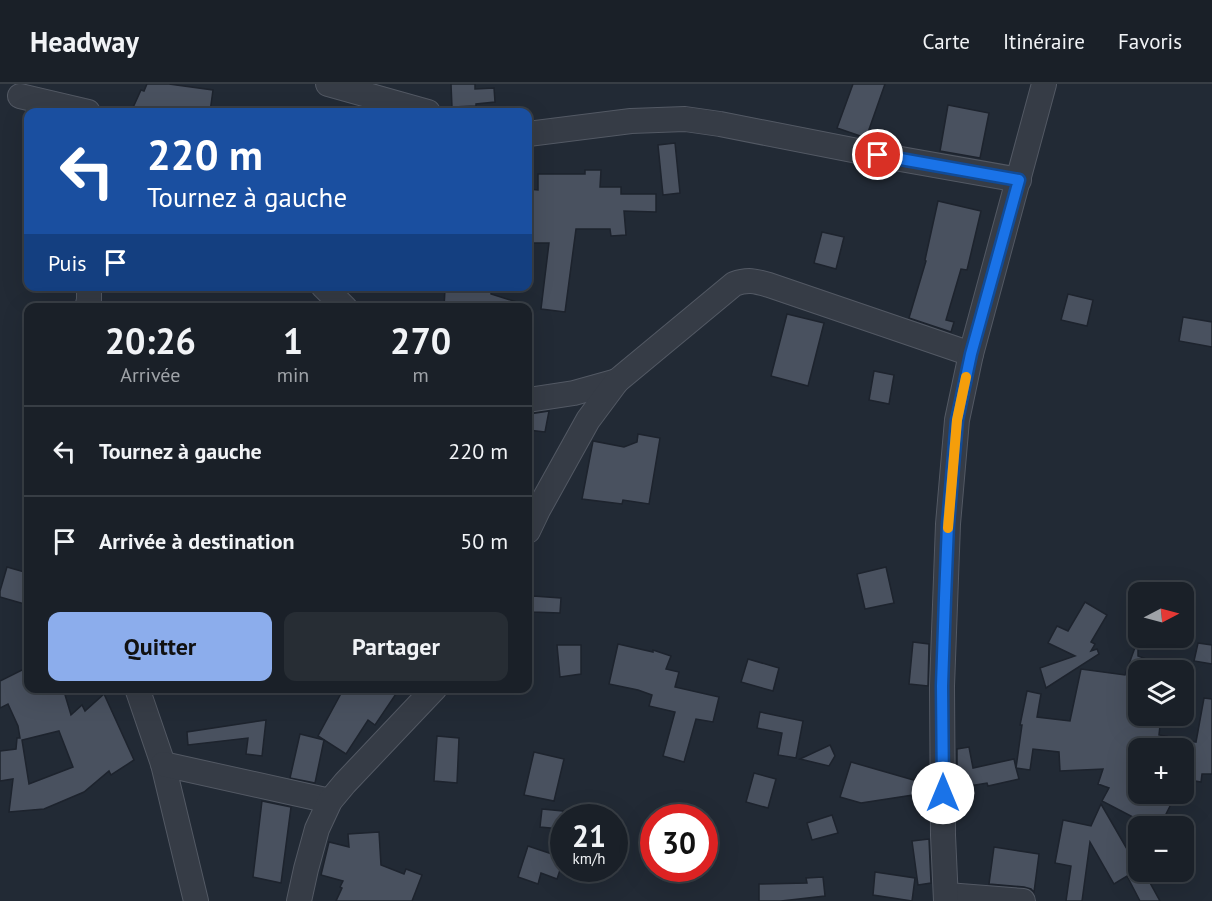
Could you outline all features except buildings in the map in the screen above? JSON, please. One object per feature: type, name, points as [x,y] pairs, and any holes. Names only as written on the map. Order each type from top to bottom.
[{"type":"street","points":[[327,84],[414,108]]},
{"type":"street","points":[[1023,901],[946,898],[943,835],[942,686],[948,524],[957,420],[971,354],[1044,84]]},
{"type":"street","points":[[20,98],[69,108]]},
{"type":"street","points":[[532,134],[631,122],[685,119],[1019,180]]},
{"type":"street","points":[[532,523],[588,420],[617,381],[734,284],[743,280],[753,280],[769,285],[971,354]]},
{"type":"street","points":[[328,291],[340,303]]},
{"type":"street","points":[[532,399],[574,393],[617,381]]},
{"type":"street","points":[[139,693],[164,764],[196,901]]},
{"type":"street","points":[[299,901],[317,829],[330,801],[430,693]]},
{"type":"street","points":[[164,764],[330,801]]},
{"type":"slow traffic","points":[[948,528],[957,420],[966,377]]},
{"type":"route","points":[[878,155],[1019,180],[971,354],[957,420],[948,524],[945,598],[942,686],[943,793]]}]
